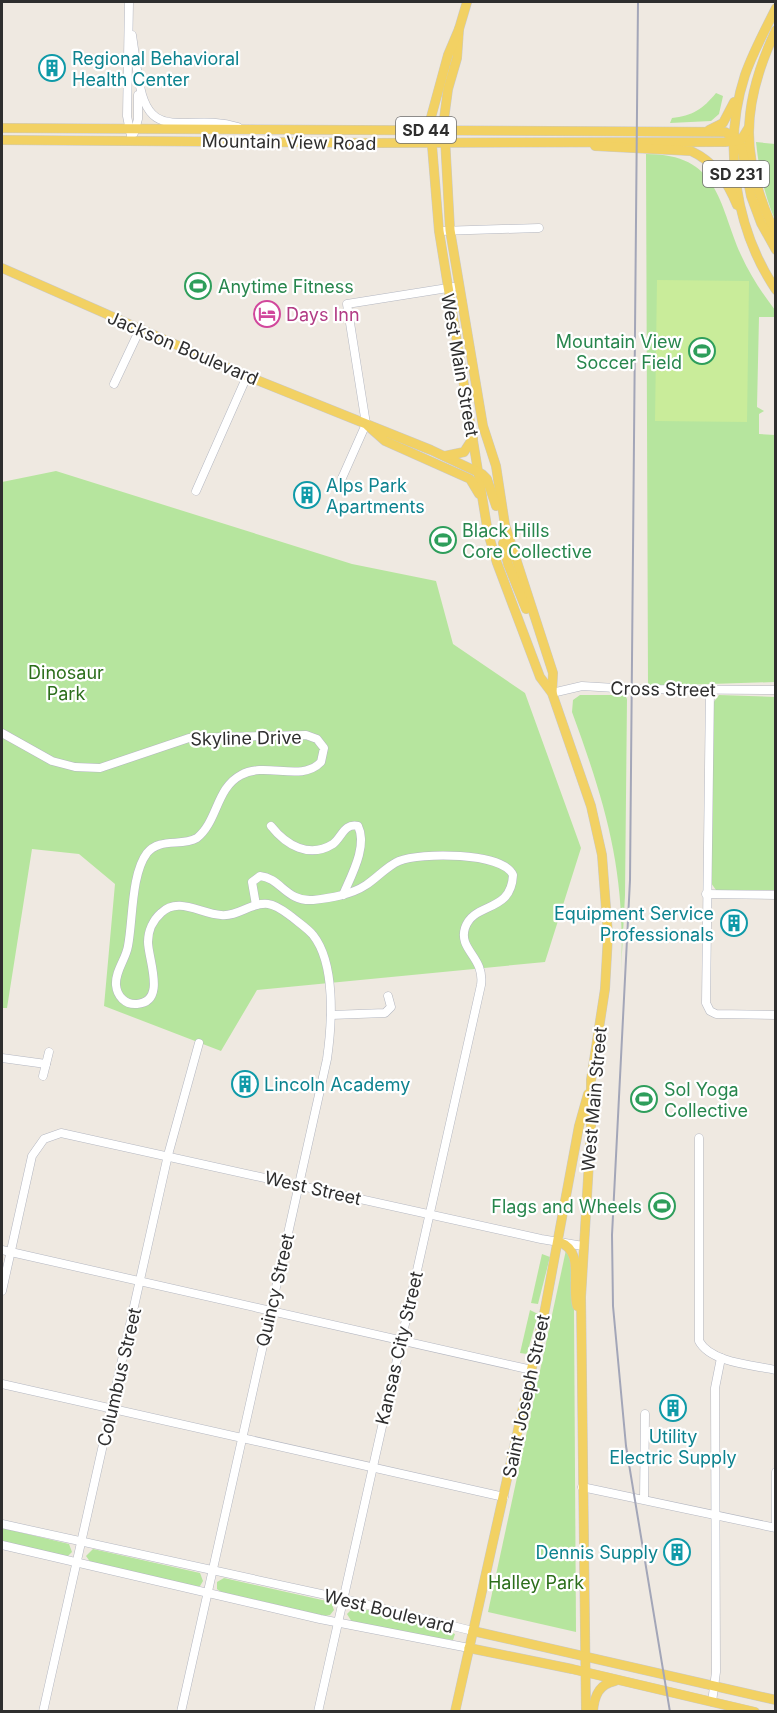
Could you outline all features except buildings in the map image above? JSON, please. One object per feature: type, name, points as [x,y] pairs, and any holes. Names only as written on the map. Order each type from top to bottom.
[{"type":"main road","name":"West Main Street","points":[[467,2],[438,87],[430,130],[438,231],[473,438],[476,470],[496,563],[540,677],[552,693],[591,806],[602,855],[606,894],[607,964],[591,1080],[591,1128],[581,1314],[583,1657],[586,1712]]},
{"type":"main road","name":"SD 231","points":[[776,9],[771,33],[759,68],[749,127],[754,183],[776,235]]},
{"type":"main road","name":"West Main Street","points":[[459,29],[457,58],[448,89],[444,130],[450,230],[483,426],[496,466],[511,549],[553,673],[552,693]]},
{"type":"main road","name":"SD 231","points":[[743,220],[733,138],[738,101],[748,65],[771,33]]},
{"type":"main road","points":[[708,131],[721,124],[727,117],[742,68],[748,65]]},
{"type":"main road","points":[[733,138],[744,137],[749,127]]},
{"type":"main road","name":"Mountain View Road","points":[[2,128],[708,131],[733,138]]},
{"type":"main road","name":"Mountain View Road","points":[[2,140],[569,142],[733,138]]},
{"type":"main road","points":[[733,138],[742,149],[751,196],[776,250]]},
{"type":"main road","name":"SD 44","points":[[569,142],[606,148],[673,149],[696,154],[720,173],[743,220],[764,273],[776,291]]},
{"type":"main road","name":"Jackson Boulevard","points":[[2,268],[247,376],[476,470]]},
{"type":"main road","name":"Jackson Boulevard","points":[[366,424],[385,441],[470,479],[478,489],[483,503]]},
{"type":"main road","points":[[444,456],[464,452],[473,438]]},
{"type":"main road","points":[[408,451],[423,452],[466,470],[476,470],[489,461],[489,445]]},
{"type":"main road","points":[[476,470],[487,479],[493,492],[508,564],[527,612],[540,632]]},
{"type":"main road","name":"Saint Joseph Street","points":[[454,1712],[560,1242],[579,1126],[591,1080]]},
{"type":"main road","points":[[560,1242],[571,1247],[574,1253],[573,1290],[581,1314]]},
{"type":"main road","name":"West Boulevard","points":[[473,1631],[776,1700]]},
{"type":"main road","name":"West Boulevard","points":[[469,1648],[755,1712]]},
{"type":"main road","points":[[592,1712],[599,1690],[607,1683],[618,1680]]},
{"type":"street","points":[[129,2],[132,141]]},
{"type":"street","points":[[129,15],[142,102],[157,118],[168,122],[222,122],[245,129]]},
{"type":"street","points":[[132,129],[138,119],[138,73]]},
{"type":"street","points":[[438,231],[539,228]]},
{"type":"street","points":[[342,478],[366,424],[347,304],[458,286]]},
{"type":"street","points":[[114,384],[140,329]]},
{"type":"street","points":[[196,491],[247,376]]},
{"type":"street","name":"Cross Street","points":[[552,693],[582,686],[776,690]]},
{"type":"street","points":[[710,690],[706,1003],[710,1011],[716,1014],[776,1015]]},
{"type":"street","name":"Skyline Drive","points":[[2,733],[52,761],[75,767],[100,768],[189,738],[297,735],[317,739],[325,751],[317,767],[304,771],[256,769],[242,774],[223,792],[211,822],[202,834],[191,841],[160,844],[148,851],[138,874],[128,948],[116,977],[118,993],[123,1000],[134,1004],[145,1002],[150,998],[154,985],[148,937],[151,927],[162,912],[169,908],[188,906],[224,916],[256,905]]},
{"type":"street","points":[[256,905],[252,882],[260,876],[272,880],[298,899],[344,894],[356,865],[360,836],[358,826],[345,828],[329,846],[306,850],[287,843],[271,826]]},
{"type":"street","name":"Kansas City Street","points":[[318,1712],[481,985],[482,970],[466,946],[464,934],[472,917],[498,903],[508,894],[513,875],[506,865],[477,857],[406,858],[392,865],[364,886],[344,894]]},
{"type":"street","points":[[706,894],[776,895]]},
{"type":"street","name":"Quincy Street","points":[[181,1712],[327,1059],[331,1015],[326,969],[314,936],[278,907],[256,905]]},
{"type":"street","points":[[331,1015],[385,1012],[391,1007],[388,996]]},
{"type":"street","name":"Columbus Street","points":[[43,1712],[168,1155],[199,1043]]},
{"type":"street","points":[[43,1076],[49,1052]]},
{"type":"street","points":[[2,1058],[46,1064]]},
{"type":"street","name":"West Street","points":[[10,1252],[29,1165],[35,1149],[44,1139],[56,1133],[168,1155],[583,1246]]},
{"type":"street","points":[[699,1138],[698,1332],[703,1348],[722,1358],[776,1370]]},
{"type":"street","points":[[2,1250],[532,1370]]},
{"type":"street","points":[[2,1291],[10,1252]]},
{"type":"street","points":[[712,1702],[716,1686],[715,1388],[722,1358]]},
{"type":"street","points":[[2,1384],[504,1497]]},
{"type":"street","points":[[644,1499],[645,1414]]},
{"type":"street","points":[[582,1487],[776,1528],[776,1472]]},
{"type":"street","name":"West Boulevard","points":[[2,1524],[344,1599],[473,1631]]},
{"type":"street","name":"West Boulevard","points":[[2,1545],[338,1623],[469,1648]]},
{"type":"green space","points":[[716,93],[723,96],[719,114],[711,121],[670,123],[672,118],[697,111]]},
{"type":"green space","points":[[756,142],[775,144],[775,220],[762,182]]},
{"type":"green space","points":[[646,154],[670,156],[688,162],[702,172],[720,200],[748,270],[775,310],[775,317],[759,317],[757,407],[764,411],[759,414],[759,434],[775,435],[775,682],[648,686]]},
{"type":"green space","name":"Mountain View Soccer Field","points":[[657,280],[749,281],[747,422],[655,421]]},
{"type":"green space","name":"Dinosaur Park","points":[[56,471],[352,564],[436,581],[453,644],[525,693],[581,848],[545,962],[257,990],[221,1051],[104,1006],[115,884],[79,854],[32,849],[7,1008],[2,1008],[2,482]]},
{"type":"green space","points":[[580,695],[625,695],[627,699],[625,895],[621,972],[622,936],[617,870],[604,809],[572,712],[573,700]]},
{"type":"green space","points":[[719,695],[775,697],[775,890],[716,890],[711,883],[713,703]]},
{"type":"green space","name":"Halley Park","points":[[566,1250],[570,1250],[574,1309],[576,1632],[488,1612]]},
{"type":"green space","points":[[542,1254],[550,1257],[538,1304],[531,1303]]},
{"type":"green space","points":[[530,1310],[538,1314],[527,1354],[520,1353]]},
{"type":"green space","points":[[2,1528],[69,1544],[72,1552],[67,1557],[2,1543]]},
{"type":"green space","points":[[93,1549],[200,1573],[203,1581],[200,1586],[194,1587],[91,1563],[86,1556]]},
{"type":"green space","points":[[224,1578],[331,1602],[334,1610],[330,1615],[325,1616],[221,1592],[217,1589],[217,1582]]},
{"type":"green space","points":[[354,1607],[432,1625],[455,1634],[453,1640],[410,1635],[352,1622],[347,1614]]},
{"type":"railway","points":[[638,2],[630,880],[612,1235],[613,1306],[626,1446],[670,1712]]},
{"type":"place","name":"Regional Behavioral Health Center","points":[[52,68]]},
{"type":"place","name":"Anytime Fitness","points":[[198,286]]},
{"type":"place","name":"Days Inn","points":[[267,314]]},
{"type":"place","name":"Mountain View Soccer Field","points":[[702,351]]},
{"type":"place","name":"Alps Park Apartments","points":[[307,495]]},
{"type":"place","name":"Black Hills Core Collective","points":[[443,540]]},
{"type":"place","name":"Equipment Service Professionals","points":[[734,923]]},
{"type":"place","name":"Lincoln Academy","points":[[245,1084]]},
{"type":"place","name":"Sol Yoga Collective","points":[[644,1099]]},
{"type":"place","name":"Flags and Wheels","points":[[662,1206]]},
{"type":"place","name":"Utility Electric Supply","points":[[673,1408]]},
{"type":"place","name":"Dennis Supply","points":[[677,1552]]}]
